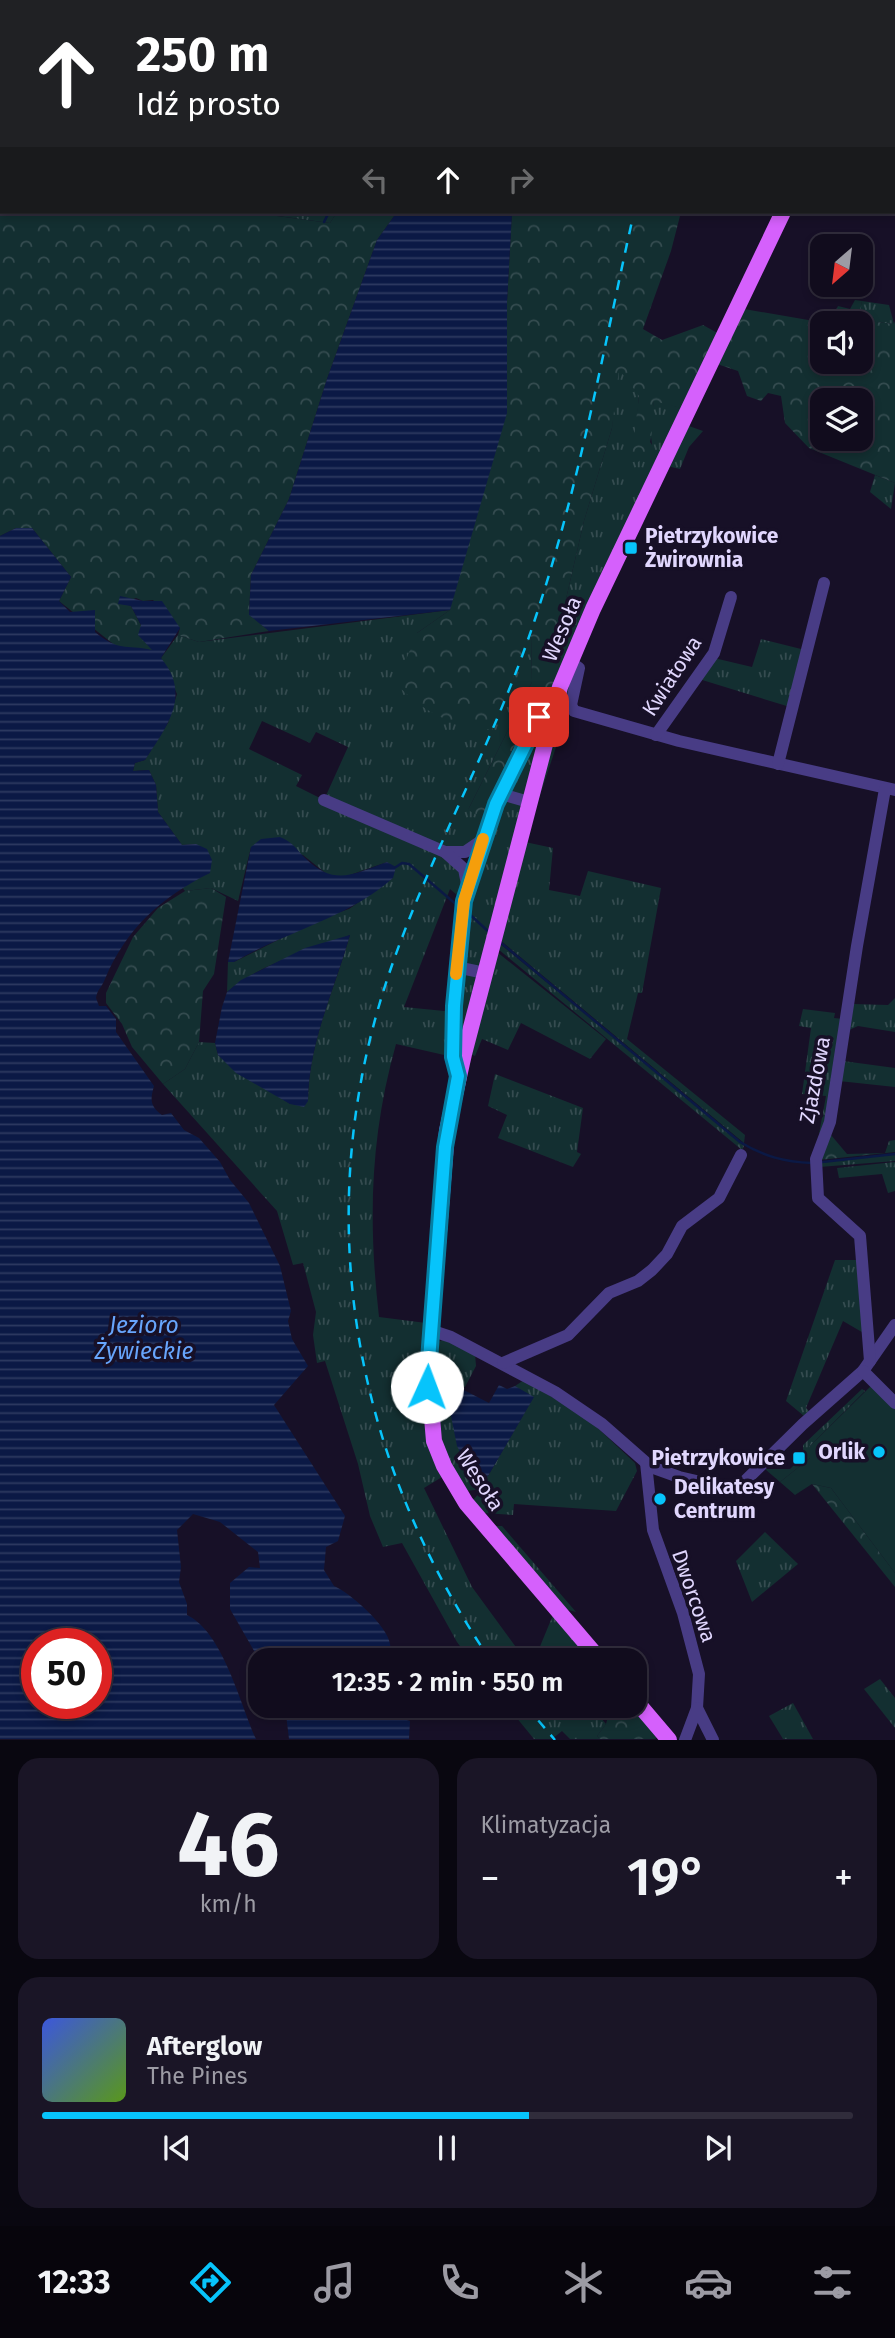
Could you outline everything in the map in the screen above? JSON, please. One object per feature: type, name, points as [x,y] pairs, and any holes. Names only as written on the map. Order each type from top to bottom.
[{"type":"main road","name":"Wesoła","points":[[590,1648],[482,1523],[443,1466],[434,1440],[429,1408],[430,1330],[445,1147],[458,1076],[560,687],[782,214]]},
{"type":"main road","points":[[647,1714],[669,1740]]},
{"type":"street","points":[[778,764],[824,583]]},
{"type":"street","name":"Kwiatowa","points":[[656,735],[714,653],[731,597]]},
{"type":"street","points":[[570,662],[579,668],[571,705],[574,711],[656,735],[890,790]]},
{"type":"street","points":[[458,1076],[453,1057],[456,967],[466,896],[501,794],[547,700],[560,687]]},
{"type":"street","name":"Zjazdowa","points":[[867,1366],[860,1236],[818,1198],[816,1163],[830,1122],[856,946],[890,790]]},
{"type":"street","points":[[501,794],[529,802]]},
{"type":"street","points":[[324,800],[445,852],[464,869],[466,896]]},
{"type":"street","points":[[445,852],[466,852],[475,848],[484,838]]},
{"type":"street","points":[[456,967],[485,973]]},
{"type":"street","points":[[503,1363],[535,1352],[568,1335],[609,1293],[638,1282],[652,1270],[667,1254],[682,1226],[719,1198],[741,1155]]},
{"type":"street","points":[[430,1330],[451,1337],[555,1392],[602,1424],[646,1463],[669,1474],[709,1485],[736,1486],[867,1366],[895,1325]]},
{"type":"street","points":[[867,1366],[895,1403]]},
{"type":"street","name":"Dworcowa","points":[[646,1463],[653,1530],[683,1614],[699,1674],[697,1709],[685,1740]]},
{"type":"street","points":[[697,1709],[713,1740]]},
{"type":"green space","points":[[0,214],[262,214],[330,223],[336,214],[396,214],[377,240],[327,379],[289,499],[251,575],[249,614],[269,631],[199,642],[178,635],[180,628],[153,600],[143,601],[136,598],[123,603],[131,606],[154,651],[117,647],[59,601],[71,577],[32,528],[16,528],[0,536]]},
{"type":"green space","points":[[263,214],[336,214],[330,223]]},
{"type":"green space","points":[[512,214],[680,214],[671,251],[643,329],[662,340],[703,325],[721,335],[688,410],[654,401],[650,443],[637,463],[632,455],[639,396],[619,369],[612,428],[584,521],[557,638],[570,662],[489,822],[468,810],[532,682],[531,634],[492,730],[439,716],[419,704],[396,684],[417,633],[450,610],[507,302]]},
{"type":"green space","points":[[855,300],[862,301],[860,311],[836,311],[838,306],[850,309]]},
{"type":"green space","points":[[862,301],[889,305],[894,324],[873,322],[873,311],[860,311]]},
{"type":"green space","points":[[744,309],[810,320],[810,374],[873,374],[873,322],[894,324],[895,321],[895,483],[816,451],[873,451],[873,388],[810,388],[810,448],[785,423],[781,396],[768,393],[761,401],[747,396],[738,371],[717,364]]},
{"type":"green space","points":[[619,368],[639,395],[637,421],[652,445],[650,428],[654,400],[688,410],[570,662],[557,638],[584,521],[612,428],[614,386]]},
{"type":"green space","points":[[686,425],[703,431],[689,447],[680,469],[667,466]]},
{"type":"green space","points":[[875,475],[895,483],[891,509],[870,492]]},
{"type":"green space","points":[[450,610],[417,633],[531,632],[532,682],[468,810],[554,691],[458,1076],[453,1057],[396,1044],[381,1112],[374,1179],[373,1247],[379,1317],[426,1323],[442,1477],[424,1488],[472,1587],[517,1648],[461,1648],[402,1543],[383,1547],[370,1516],[358,1464],[325,1361],[317,1363],[313,1335],[316,1312],[303,1263],[293,1265],[277,1211],[163,1084],[185,1069],[199,1042],[215,1043],[218,1055],[290,1104],[308,1101],[309,1079],[323,1016],[350,935],[270,965],[227,992],[228,962],[234,962],[320,919],[349,909],[393,878],[387,862],[344,877],[328,875],[303,855],[251,847],[238,901],[211,888],[185,891],[181,886],[209,873],[196,844],[182,845],[158,812],[156,785],[149,770],[133,771],[135,763],[145,760],[168,723],[177,694],[161,658],[178,635],[199,642]],"holes":[[[262,721],[310,743],[316,732],[348,747],[324,800],[296,786],[302,775],[249,749]],[[483,840],[467,878],[445,852]],[[450,889],[464,901],[454,1012],[404,1007]]]},
{"type":"green space","points":[[761,639],[805,650],[790,707],[699,679],[714,658],[752,667]]},
{"type":"green space","points":[[572,670],[568,711],[527,834]]},
{"type":"green space","points":[[525,842],[553,848],[549,890],[580,896],[588,871],[661,888],[642,993],[638,993],[627,1039],[745,1135],[744,1143],[500,940]]},
{"type":"green space","points":[[211,888],[226,897],[214,974],[203,991],[199,1042],[185,1069],[163,1084],[132,1047],[122,1024],[106,1003],[106,993],[133,937],[158,908],[185,891]]},
{"type":"green space","points":[[499,943],[724,1128],[744,1146],[742,1150],[498,949]]},
{"type":"green space","points":[[497,952],[606,1039],[590,1059],[521,1023],[508,1050],[482,1039],[475,1056],[470,1054]]},
{"type":"green space","points":[[895,998],[895,1032],[858,1026],[847,1031],[853,1004],[888,1005]]},
{"type":"green space","points":[[803,1009],[835,1013],[834,1018],[843,1019],[829,1122],[819,1134],[826,1096],[802,1094],[811,1028],[799,1026]]},
{"type":"green space","points":[[843,1061],[895,1068],[895,1087],[839,1081]]},
{"type":"green space","points":[[495,1074],[583,1108],[577,1152],[581,1154],[573,1167],[498,1138],[507,1115],[488,1106]]},
{"type":"green space","points":[[831,1135],[847,1154],[885,1153],[889,1141],[895,1140],[895,1152],[819,1160]]},
{"type":"green space","points":[[895,1154],[895,1161],[819,1167],[820,1163]]},
{"type":"green space","points":[[895,1162],[895,1191],[888,1193],[882,1174],[839,1178],[837,1168]]},
{"type":"green space","points":[[835,1260],[861,1260],[867,1335],[843,1321],[806,1408],[809,1411],[804,1416],[786,1401]]},
{"type":"green space","points":[[446,1339],[475,1354],[476,1366],[465,1387],[457,1387],[488,1476],[533,1398],[515,1386],[524,1380],[588,1419],[635,1463],[637,1471],[616,1511],[514,1504],[513,1515],[484,1513],[473,1500],[483,1489],[466,1491],[441,1444],[432,1397],[437,1342]]},
{"type":"green space","points":[[872,1385],[895,1407],[895,1573],[831,1488],[812,1484],[795,1495],[780,1482],[810,1458],[810,1446]]},
{"type":"green space","points":[[862,1389],[865,1391],[810,1446],[810,1458],[780,1482],[765,1469],[790,1469],[803,1456],[803,1445]]},
{"type":"green space","points":[[812,1484],[831,1488],[895,1573],[895,1587]]},
{"type":"green space","points":[[493,1526],[502,1526],[576,1612],[561,1608]]},
{"type":"green space","points":[[765,1532],[798,1564],[752,1602],[736,1561]]},
{"type":"green space","points":[[553,1615],[581,1648],[539,1648]]},
{"type":"green space","points":[[880,1679],[895,1698],[895,1728],[864,1689]]},
{"type":"green space","points":[[793,1703],[813,1739],[783,1739],[769,1716]]},
{"type":"green space","points":[[517,1718],[601,1718],[606,1724],[597,1736],[600,1739],[570,1739],[562,1731],[552,1739],[534,1739]]},
{"type":"green space","points":[[608,1718],[647,1718],[662,1732],[655,1739],[600,1739],[597,1736]]},
{"type":"water","points":[[396,214],[512,214],[507,302],[507,413],[450,610],[269,631],[249,615],[251,575],[289,499],[327,379],[377,240]]},
{"type":"water","name":"Jezioro Żywieckie","points":[[16,528],[32,528],[71,577],[59,601],[70,612],[95,610],[95,632],[103,638],[122,646],[152,650],[138,635],[141,625],[131,606],[118,604],[120,596],[143,601],[162,601],[180,628],[161,658],[175,685],[173,710],[145,760],[135,763],[133,771],[149,770],[156,785],[158,812],[182,845],[196,844],[207,849],[212,860],[210,873],[192,882],[147,916],[123,945],[96,998],[99,1006],[106,1006],[116,1019],[116,1032],[154,1086],[152,1099],[155,1109],[162,1115],[171,1113],[184,1130],[199,1138],[220,1162],[230,1180],[249,1203],[280,1266],[291,1311],[288,1321],[292,1339],[308,1366],[274,1405],[345,1516],[338,1541],[326,1547],[324,1570],[334,1586],[358,1602],[383,1628],[390,1648],[252,1648],[230,1609],[230,1583],[249,1567],[260,1568],[258,1552],[220,1522],[193,1514],[177,1530],[181,1567],[179,1582],[187,1604],[187,1615],[200,1624],[220,1652],[256,1739],[0,1739],[0,536]]},
{"type":"water","points":[[280,837],[326,873],[354,874],[387,862],[396,867],[393,878],[356,904],[234,962],[228,962],[251,847],[261,839]]},
{"type":"water","points":[[350,935],[323,1016],[309,1079],[308,1101],[304,1107],[290,1104],[236,1073],[218,1055],[215,1043],[227,992],[241,980],[305,948]]},
{"type":"water","points":[[499,1385],[507,1389],[515,1386],[534,1397],[488,1476],[476,1482],[457,1446],[446,1391],[458,1387],[489,1403]]},
{"type":"water","points":[[286,1718],[400,1718],[410,1721],[409,1739],[289,1739]]},
{"type":"waterway","points":[[324,222],[328,214]]},
{"type":"waterway","points":[[396,867],[402,863],[409,864],[458,906]]},
{"type":"waterway","points":[[466,911],[490,933]]},
{"type":"waterway","points":[[500,942],[740,1142],[774,1157],[812,1163]]},
{"type":"waterway","points":[[822,1162],[895,1154]]},
{"type":"railway","points":[[483,1648],[443,1582],[404,1499],[376,1414],[357,1326],[349,1238],[352,1148],[366,1058],[391,968],[424,882],[499,714],[532,628],[548,577],[589,422],[634,214]]},
{"type":"railway","points":[[536,1718],[555,1740]]},
{"type":"slow traffic","points":[[456,974],[464,901],[483,839]]},
{"type":"place","name":"Pietrzykowice Żwirownia","points":[[631,548]]},
{"type":"place","name":"Orlik","points":[[879,1452]]},
{"type":"place","name":"Pietrzykowice","points":[[799,1458]]},
{"type":"place","name":"Delikatesy Centrum","points":[[660,1499]]},
{"type":"route","points":[[427,1387],[445,1147],[458,1076],[453,1057],[454,1006],[457,952],[464,901],[496,804],[539,717]]}]
